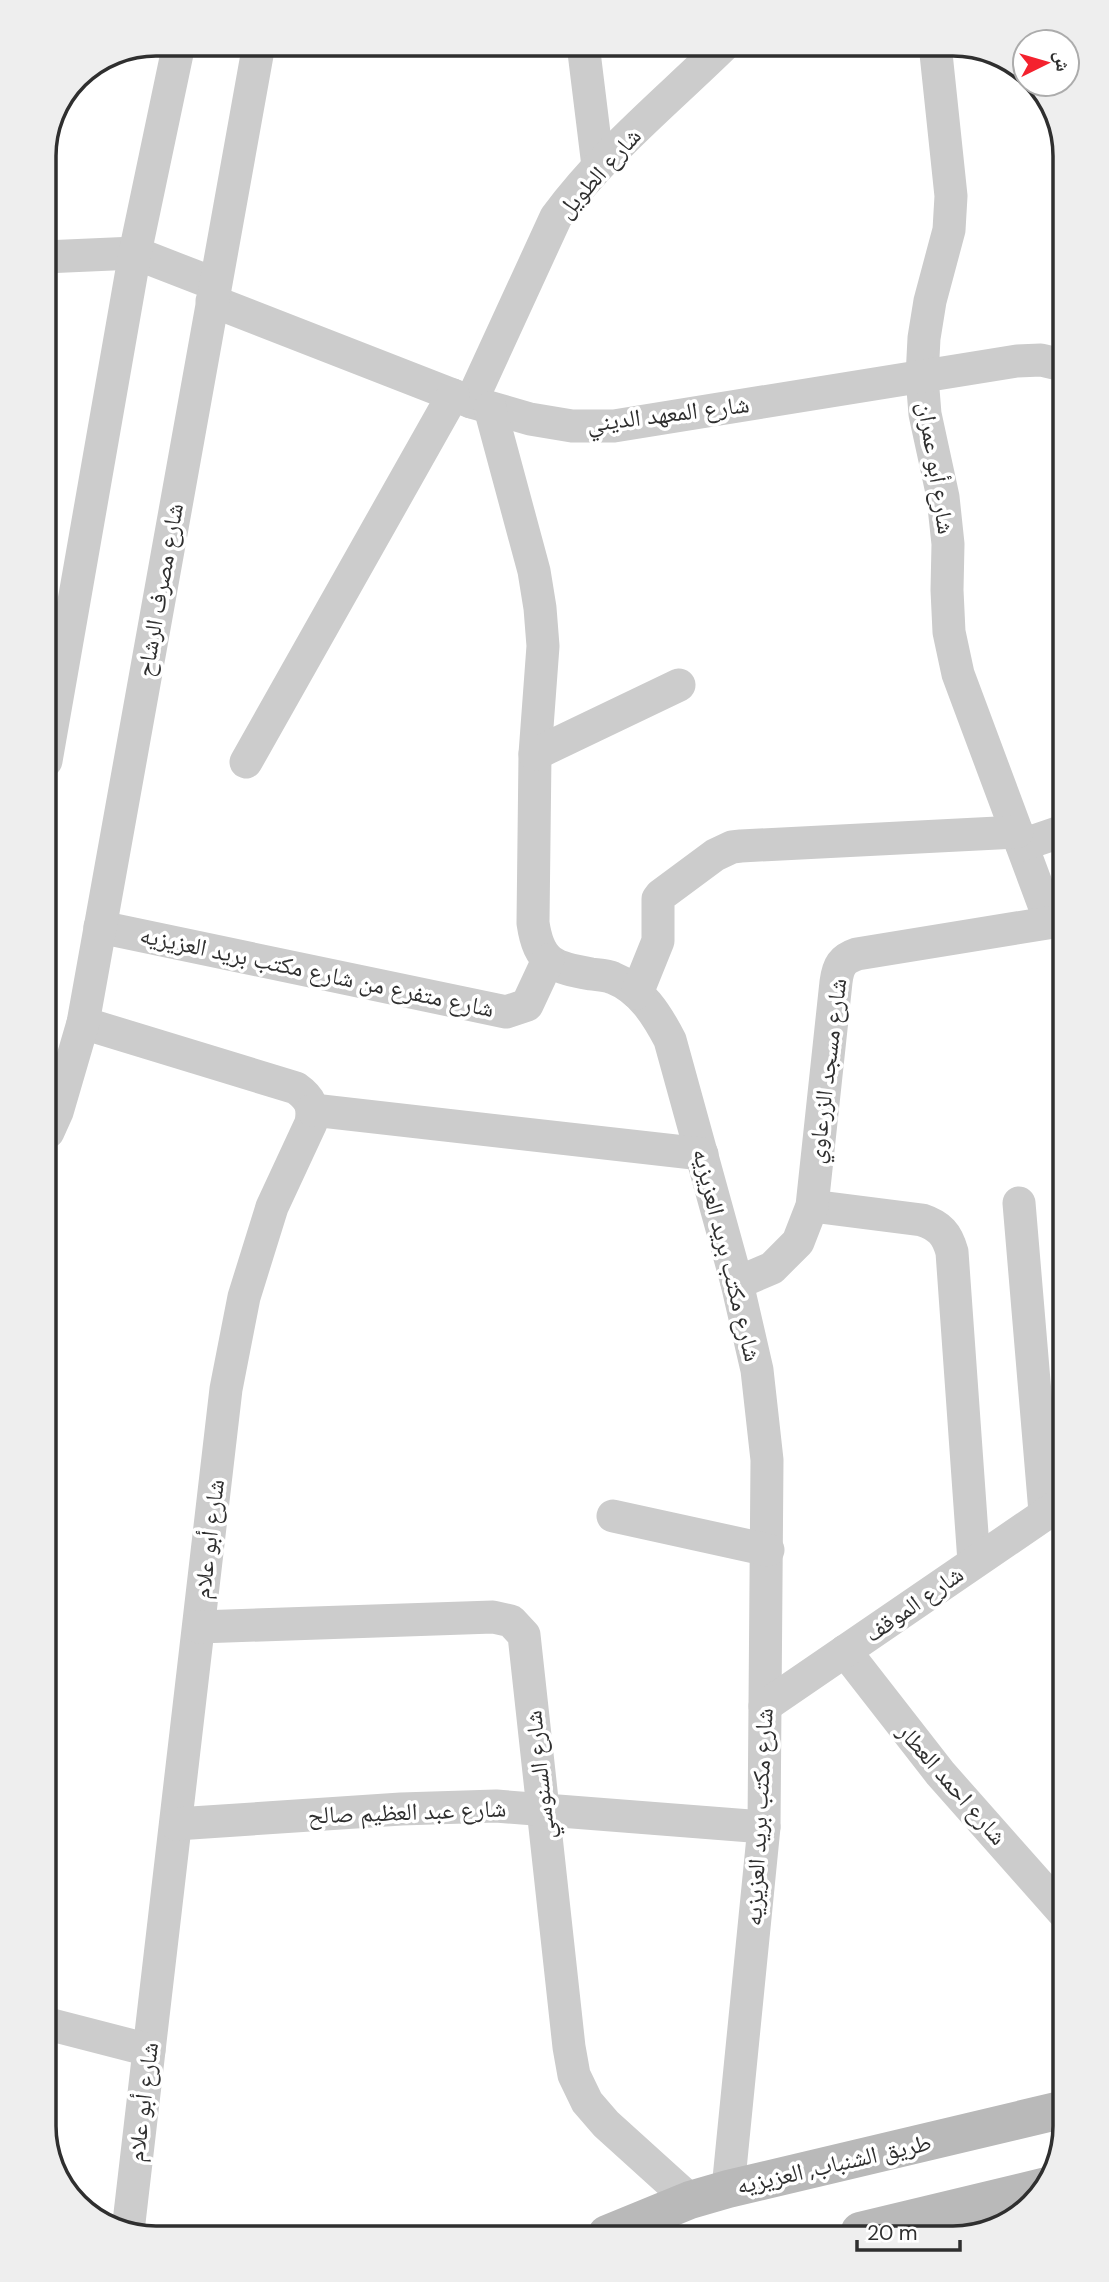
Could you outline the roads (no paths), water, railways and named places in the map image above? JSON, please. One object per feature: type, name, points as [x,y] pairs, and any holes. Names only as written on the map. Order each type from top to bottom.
[{"type":"street","points":[[56,704],[135,253],[176,56]]},
{"type":"street","name":"شارع مصرف الرشاح","points":[[56,1114],[82,1023],[257,56]]},
{"type":"street","points":[[584,56],[598,166]]},
{"type":"street","name":"شارع الطويل","points":[[246,762],[471,402],[556,217],[598,166],[713,56]]},
{"type":"street","name":"شارع أبو عمران","points":[[936,56],[951,196],[949,230],[930,300],[922,377],[925,414],[943,497],[948,544],[949,632],[958,674],[1019,838],[1053,916]]},
{"type":"street","points":[[56,256],[135,253]]},
{"type":"street","name":"شارع المعهد الديني","points":[[135,253],[213,292],[471,402],[530,419],[572,426],[614,426],[1017,361],[1041,360],[1053,363]]},
{"type":"street","points":[[471,402],[534,571],[541,608],[543,646],[535,754],[533,923],[536,944],[548,960]]},
{"type":"street","points":[[535,754],[679,685]]},
{"type":"street","points":[[637,993],[658,941],[658,899],[723,850],[741,846],[1019,838],[1053,833]]},
{"type":"street","name":"شارع مسجد الزرعاوي","points":[[737,1283],[772,1268],[798,1242],[812,1206],[836,982],[838,969],[845,958],[1053,921]]},
{"type":"street","name":"شارع متفرع من شارع مكتب بريد العزيزيه","points":[[100,927],[506,1012],[527,1005],[548,960]]},
{"type":"street","name":"شارع مكتب بريد العزيزيه","points":[[548,960],[566,969],[613,978],[637,993],[657,1014],[670,1040],[737,1283],[757,1370],[767,1460],[764,1827],[728,2189]]},
{"type":"street","points":[[82,1023],[296,1088],[308,1096],[313,1110],[702,1154]]},
{"type":"street","name":"شارع أبو علام","points":[[129,2222],[226,1388],[244,1297],[272,1207],[311,1122],[313,1110]]},
{"type":"street","points":[[1020,1203],[1053,1498]]},
{"type":"street","points":[[812,1206],[922,1220],[937,1225],[948,1237],[952,1252],[974,1562]]},
{"type":"street","name":"شارع الموقف","points":[[765,1706],[1053,1508]]},
{"type":"street","points":[[613,1516],[768,1550]]},
{"type":"street","name":"شارع السنوسي","points":[[199,1627],[493,1617],[511,1621],[524,1635],[574,2075],[587,2102],[606,2124],[690,2200]]},
{"type":"street","name":"شارع احمد العطار","points":[[845,1651],[940,1773],[1053,1901]]},
{"type":"street","name":"شارع عبد العظيم صالح","points":[[176,1824],[448,1807],[544,1809],[764,1827]]},
{"type":"street","points":[[56,2026],[149,2050]]},
{"type":"street","name":"طريق الشنباب, العزيزيه","points":[[627,2226],[690,2200],[728,2189],[1053,2112]]},
{"type":"street","points":[[881,2226],[1029,2190]]}]
